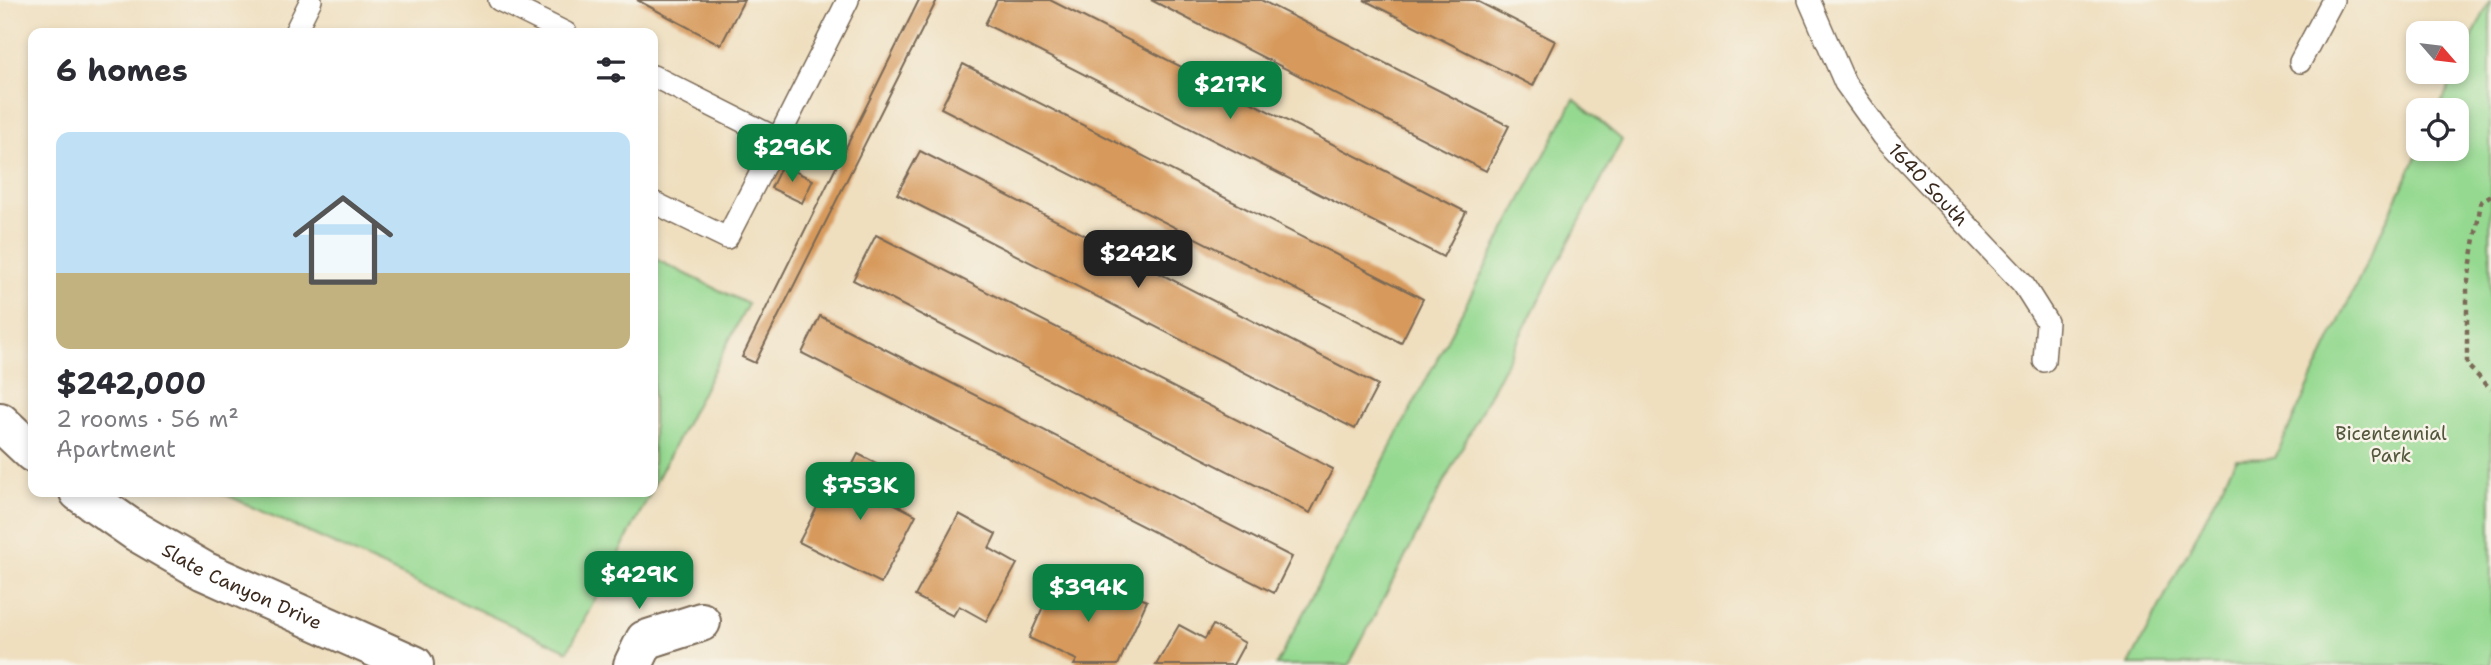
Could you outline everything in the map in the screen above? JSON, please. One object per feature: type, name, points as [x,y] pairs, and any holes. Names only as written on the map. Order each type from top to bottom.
[{"type":"street","points":[[0,422],[28,448]]},
{"type":"street","name":"Slate Canyon Drive","points":[[86,497],[135,531],[204,570],[414,665]]},
{"type":"street","points":[[633,665],[645,640],[701,622]]},
{"type":"lane","points":[[297,28],[311,0]]},
{"type":"lane","points":[[499,0],[556,28]]},
{"type":"lane","points":[[658,204],[727,237],[848,0]]},
{"type":"lane","name":"1640 South","points":[[1810,0],[1845,83],[1883,136],[2022,284],[2047,322],[2044,361]]},
{"type":"lane","points":[[2300,62],[2333,0]]},
{"type":"lane","points":[[658,79],[778,139]]},
{"type":"path","points":[[2491,195],[2482,202],[2468,287],[2467,352],[2467,365],[2491,388]]},
{"type":"green space","name":"Bicentennial Park","points":[[2490,0],[2491,665],[2129,665],[2236,459],[2275,458],[2414,161],[2469,161],[2469,98],[2444,98],[2450,84],[2469,84],[2469,44]]},
{"type":"green space","points":[[1574,99],[1622,140],[1349,665],[1276,665]]},
{"type":"green space","points":[[658,260],[748,304],[658,477]]},
{"type":"green space","points":[[231,497],[648,497],[568,651]]},
{"type":"building","points":[[637,0],[744,0],[721,45]]},
{"type":"building","points":[[919,0],[937,0],[755,363],[742,357]]},
{"type":"building","points":[[997,0],[1050,0],[1466,212],[1443,257],[985,24]]},
{"type":"building","points":[[1151,0],[1261,0],[1509,126],[1486,171]]},
{"type":"building","points":[[1364,0],[1475,0],[1555,41],[1533,86]]},
{"type":"building","points":[[963,64],[1423,299],[1401,343],[941,108]]},
{"type":"building","points":[[920,151],[1378,385],[1355,429],[897,194]]},
{"type":"building","points":[[782,165],[813,180],[802,203],[771,188]]},
{"type":"building","points":[[876,235],[1333,469],[1310,513],[853,280]]},
{"type":"building","points":[[820,316],[1292,557],[1274,593],[802,353]]},
{"type":"building","points":[[858,454],[894,472],[881,497],[916,515],[881,583],[799,542],[826,490],[837,496]]},
{"type":"building","points":[[959,514],[996,534],[989,548],[1017,564],[986,621],[959,606],[953,616],[915,596]]},
{"type":"building","points":[[1055,580],[1099,600],[1107,582],[1147,601],[1118,665],[1074,665],[1077,660],[1029,638]]},
{"type":"building","points":[[1179,625],[1205,639],[1213,625],[1245,643],[1233,665],[1156,665]]}]
